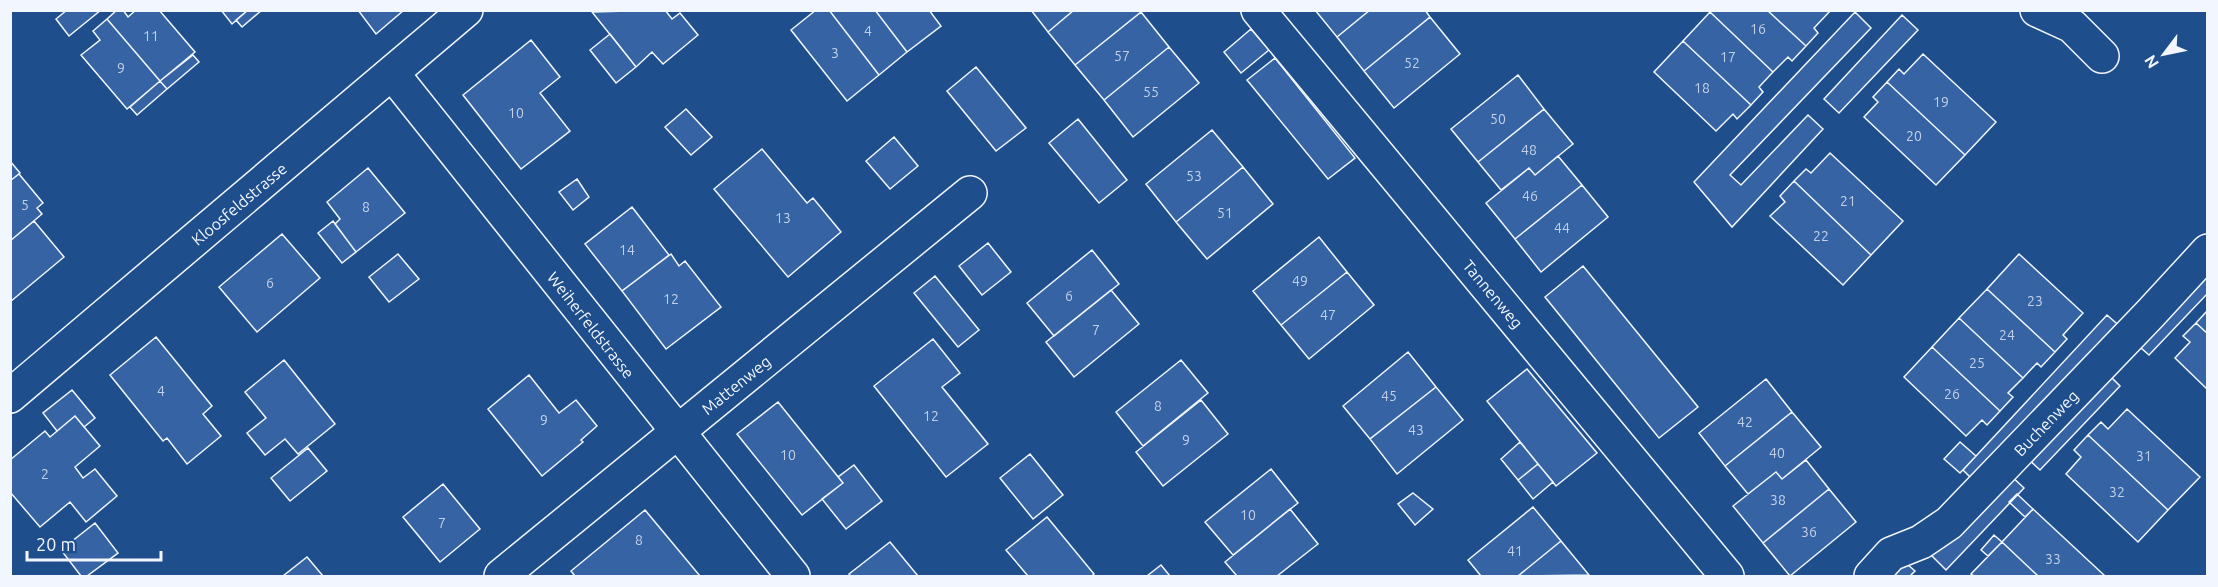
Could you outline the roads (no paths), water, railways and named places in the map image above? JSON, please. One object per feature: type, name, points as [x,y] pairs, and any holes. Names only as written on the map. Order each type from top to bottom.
[{"type":"street","name":"Kloosfeldstrasse","points":[[10,396],[466,10]]},
{"type":"street","name":"Tannenweg","points":[[1258,10],[1727,576]]},
{"type":"street","points":[[2037,10],[2072,26],[2102,56]]},
{"type":"street","name":"Weiherfeldstrasse","points":[[392,73],[793,576]]},
{"type":"street","name":"Mattenweg","points":[[501,576],[970,193]]},
{"type":"street","name":"Buchenweg","points":[[1870,576],[1892,554],[1921,542],[1949,523],[2142,323],[2208,251]]}]
